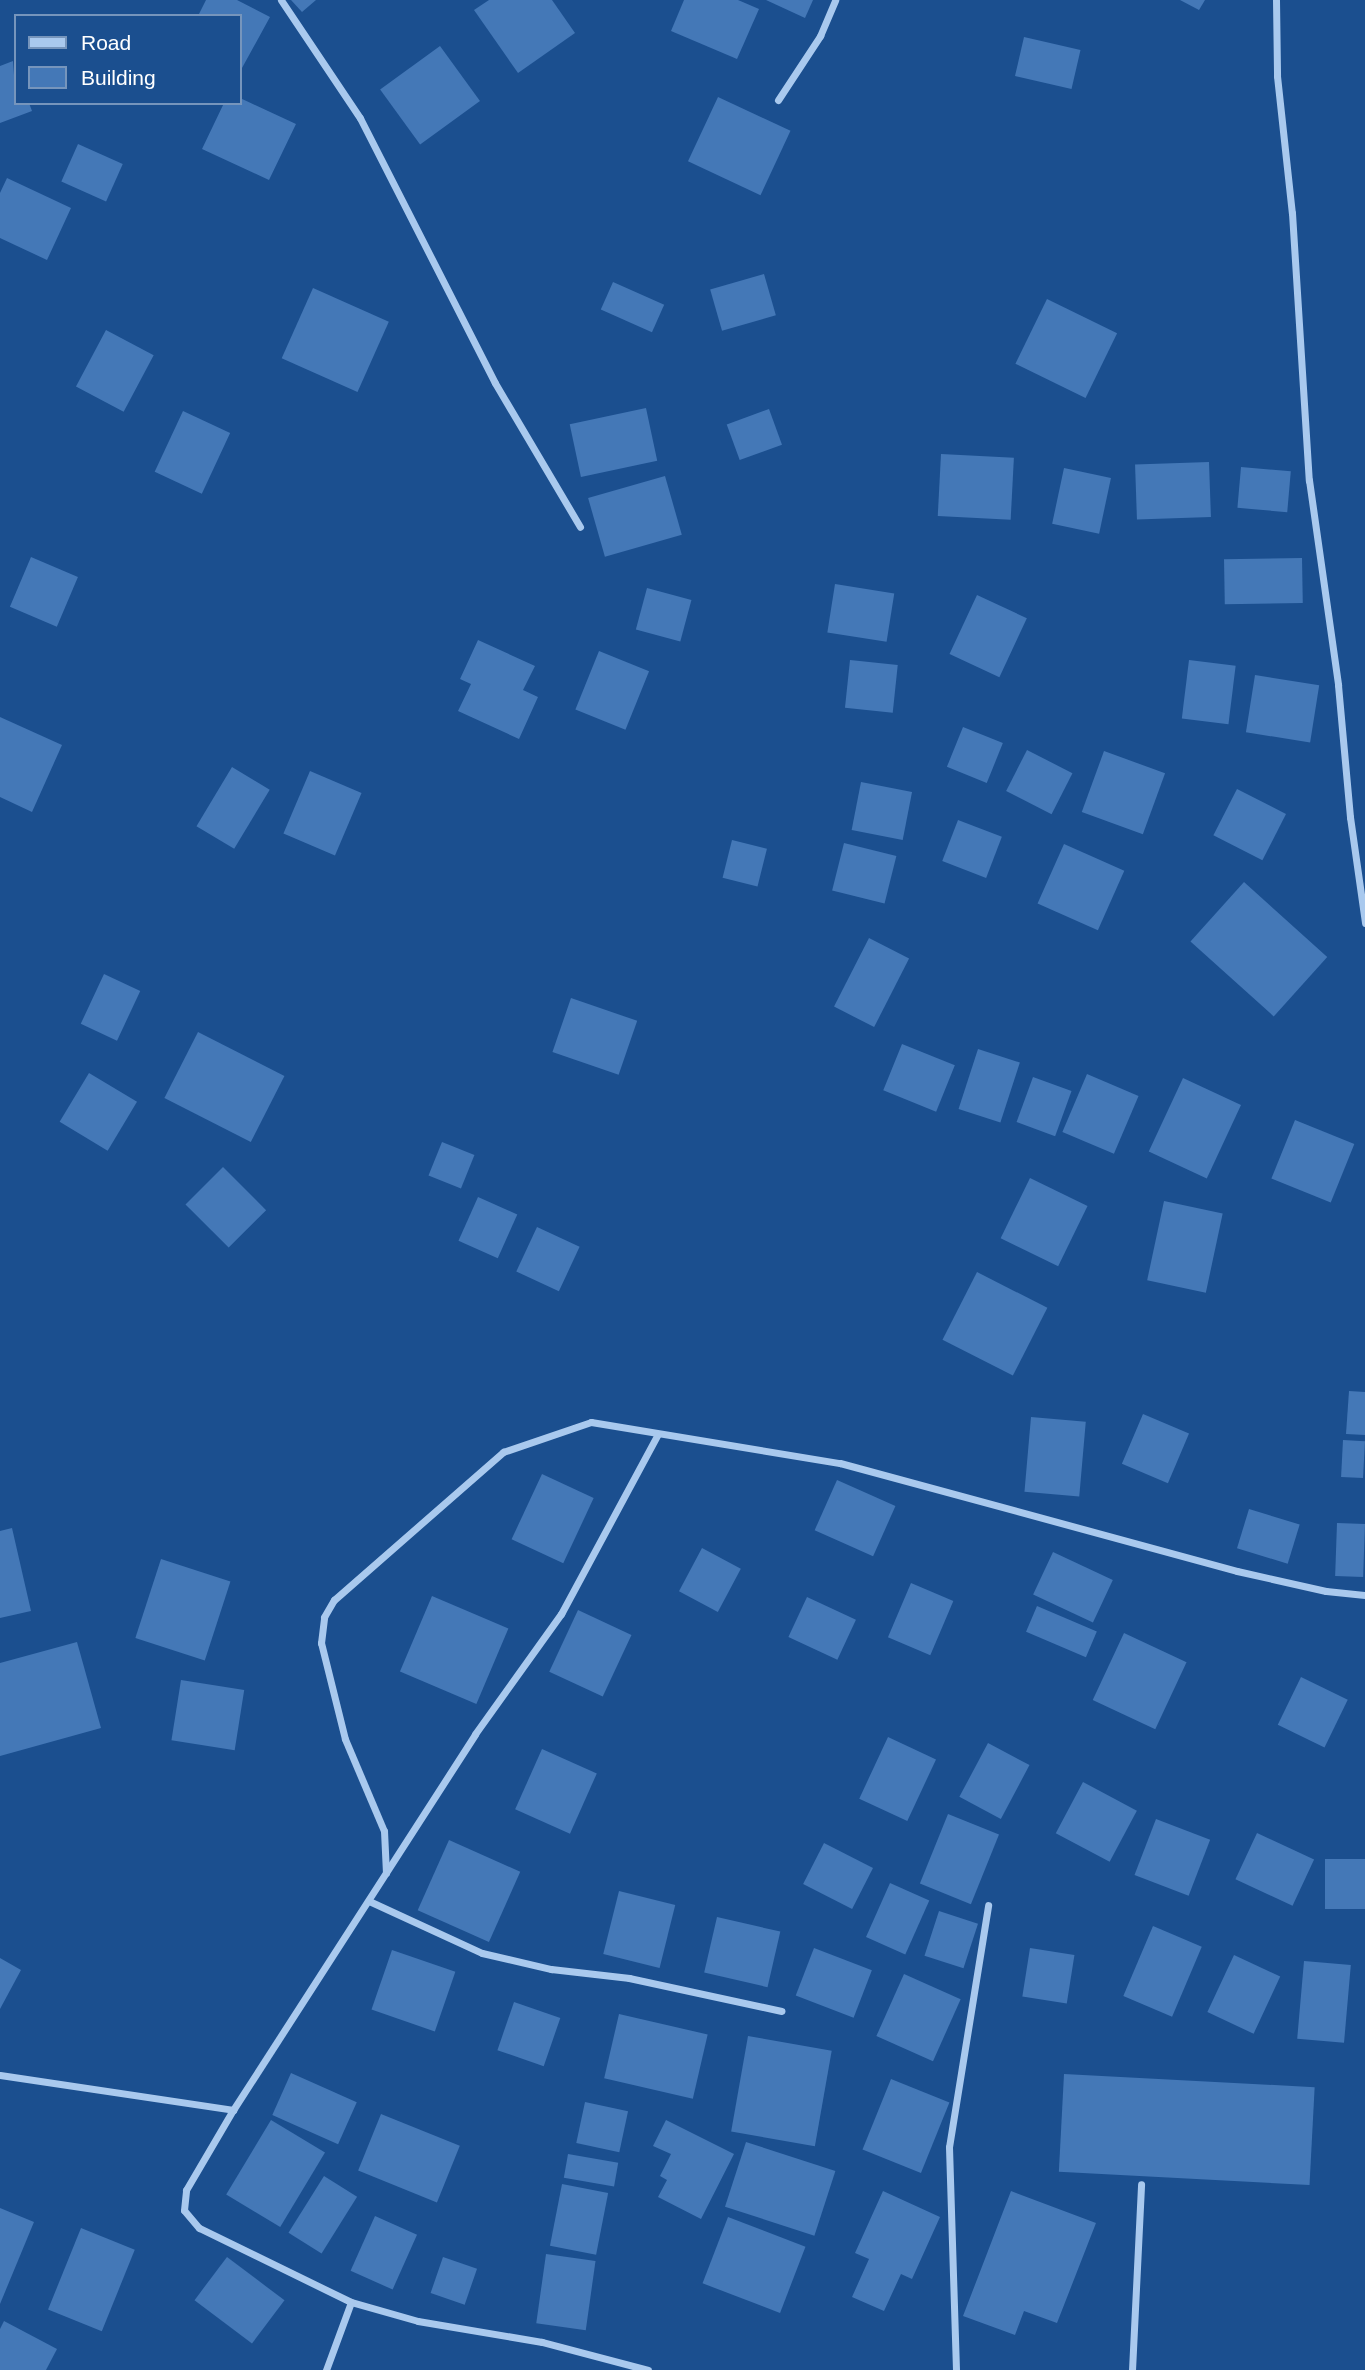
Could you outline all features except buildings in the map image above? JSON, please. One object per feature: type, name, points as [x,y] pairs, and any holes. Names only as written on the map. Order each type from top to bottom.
[{"type":"street","points":[[281,0],[360,118],[495,383],[579,527]]},
{"type":"street","points":[[778,100],[820,36],[835,0]]},
{"type":"street","points":[[1276,0],[1277,76],[1292,212],[1309,480],[1338,685],[1350,817],[1365,923]]},
{"type":"street","points":[[386,1874],[384,1831],[345,1739],[321,1643],[324,1617],[334,1600],[503,1452],[591,1422],[840,1463],[1237,1571],[1326,1591],[1365,1595]]},
{"type":"street","points":[[648,2370],[542,2342],[418,2321],[351,2302],[199,2228],[184,2210],[186,2190],[233,2110],[475,1734],[561,1614],[658,1434]]},
{"type":"street","points":[[369,1901],[482,1953],[551,1969],[629,1978],[781,2011]]},
{"type":"street","points":[[956,2370],[949,2147],[988,1905]]},
{"type":"street","points":[[0,2074],[233,2110]]},
{"type":"street","points":[[1132,2370],[1141,2185]]},
{"type":"street","points":[[326,2370],[351,2302]]}]
